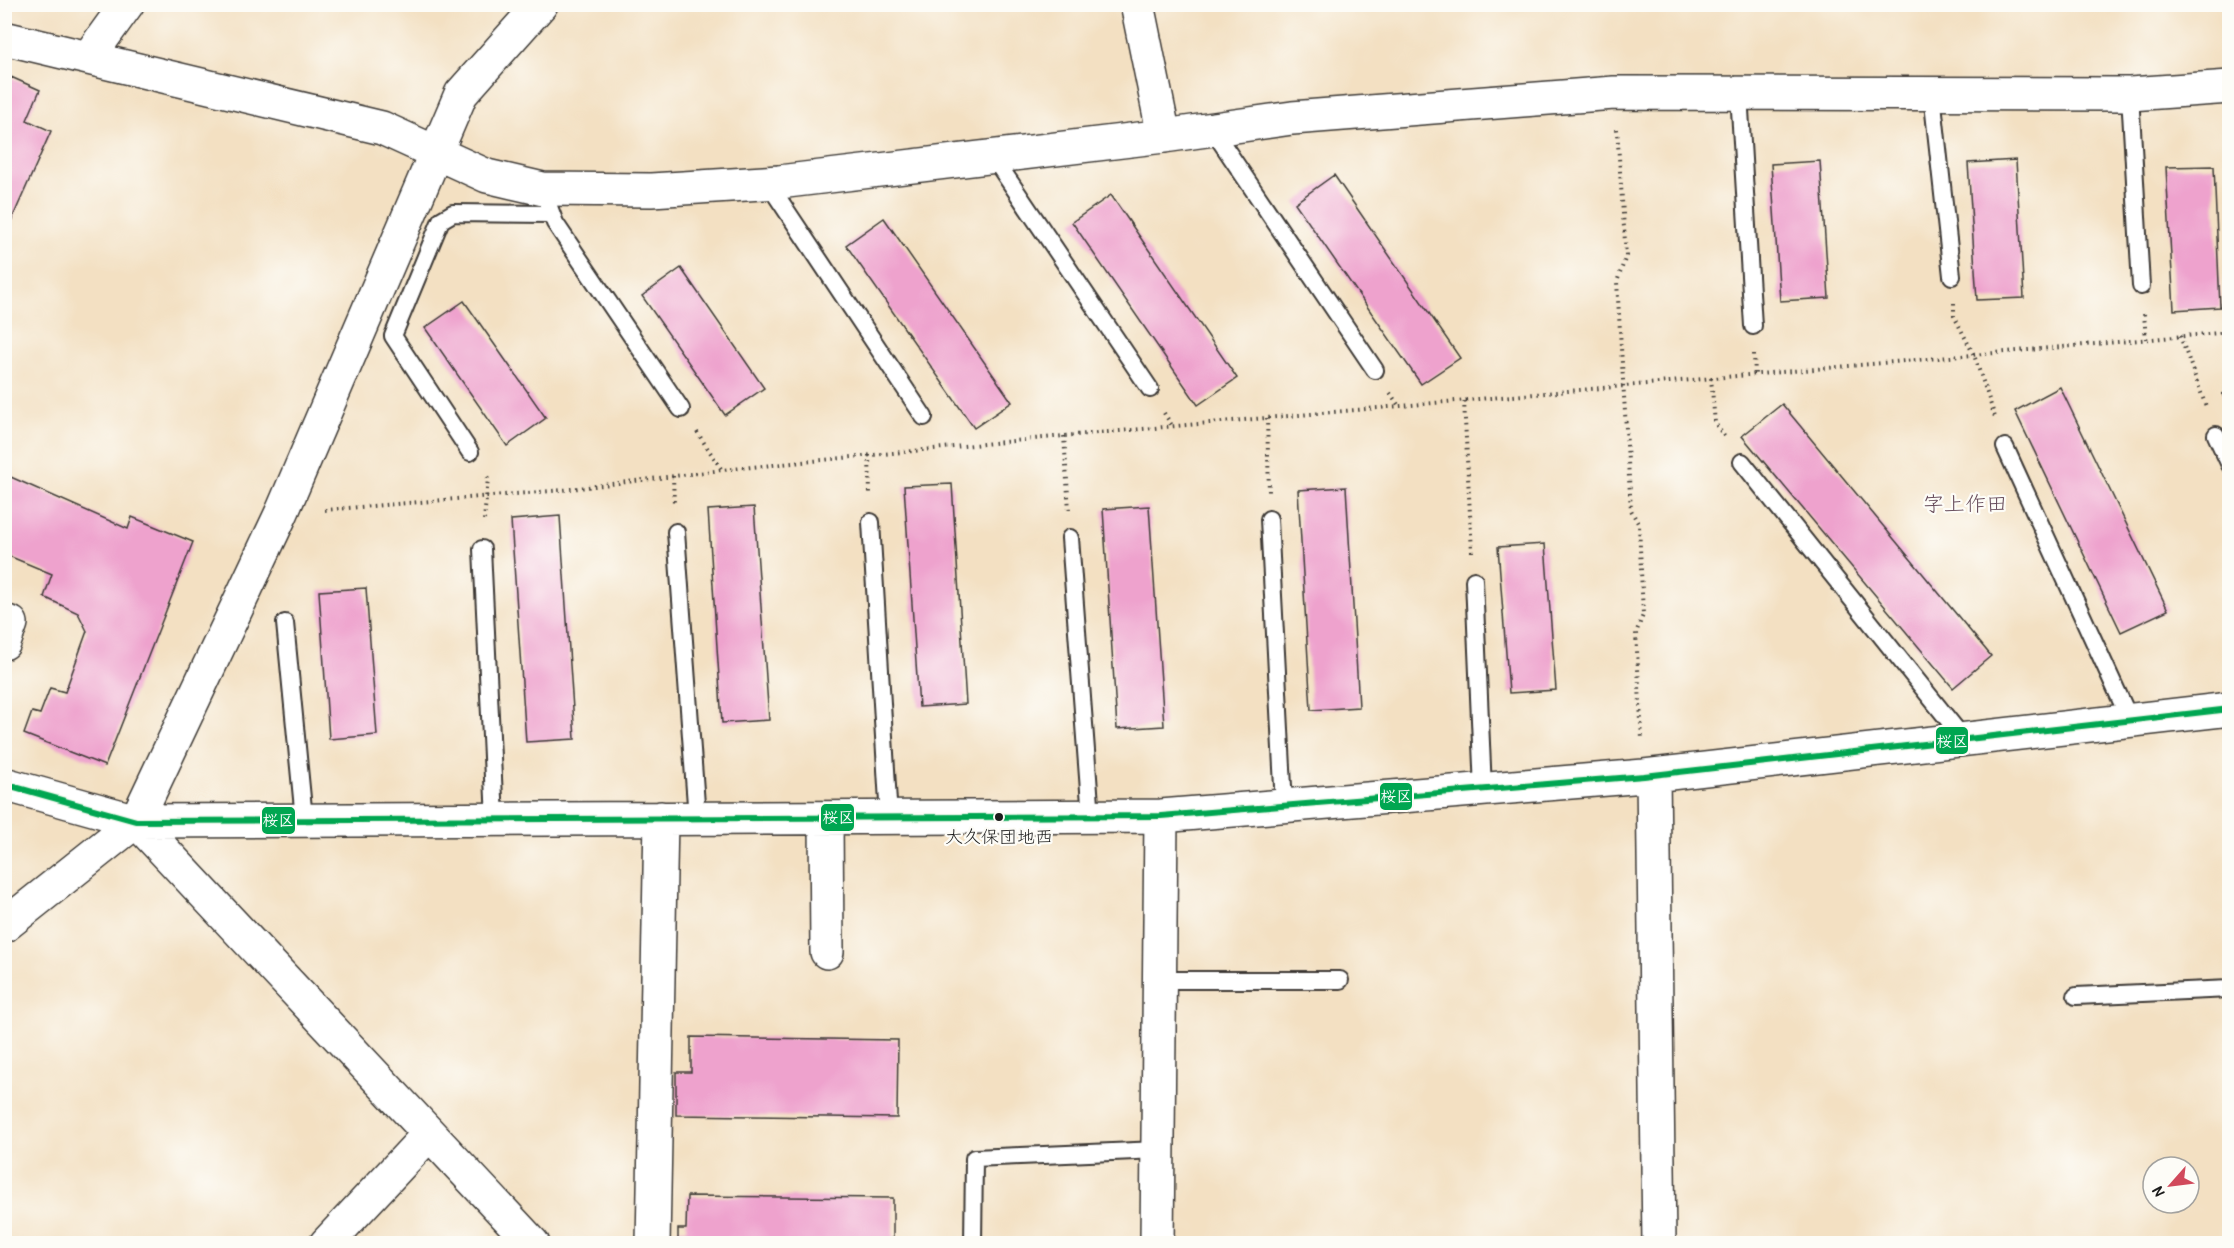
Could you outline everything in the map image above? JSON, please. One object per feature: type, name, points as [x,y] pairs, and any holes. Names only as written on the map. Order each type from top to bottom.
[{"type":"street","points":[[88,58],[127,4]]},
{"type":"street","points":[[4,926],[136,821],[282,512],[461,94],[541,4]]},
{"type":"street","points":[[1137,4],[1164,136]]},
{"type":"street","points":[[4,38],[382,128],[547,201],[651,190],[773,183],[1164,136],[1292,118],[1614,93],[2130,94],[2229,87]]},
{"type":"street","points":[[4,621],[11,623],[4,643]]},
{"type":"street","points":[[4,784],[136,821],[1161,816],[1649,776],[2229,709]]},
{"type":"street","points":[[1649,776],[1659,1244]]},
{"type":"street","points":[[1157,1244],[1161,816]]},
{"type":"street","points":[[653,1244],[661,818]]},
{"type":"street","points":[[826,819],[827,952]]},
{"type":"street","points":[[136,821],[428,1135],[533,1244]]},
{"type":"street","points":[[326,1244],[428,1135]]},
{"type":"lane","points":[[1739,93],[1753,327]]},
{"type":"lane","points":[[1932,94],[1952,276]]},
{"type":"lane","points":[[2130,94],[2141,286]]},
{"type":"lane","points":[[1218,129],[1221,142],[1376,370]]},
{"type":"lane","points":[[993,157],[1150,389]]},
{"type":"lane","points":[[773,183],[774,192],[924,417]]},
{"type":"lane","points":[[470,452],[393,336],[441,219],[453,213],[547,201],[555,223],[681,409]]},
{"type":"lane","points":[[2216,435],[2229,465]]},
{"type":"lane","points":[[2005,447],[2130,720]]},
{"type":"lane","points":[[1742,462],[1963,738]]},
{"type":"lane","points":[[1269,519],[1284,806]]},
{"type":"lane","points":[[871,522],[889,819]]},
{"type":"lane","points":[[676,532],[697,818]]},
{"type":"lane","points":[[1071,538],[1091,817]]},
{"type":"lane","points":[[482,549],[495,819]]},
{"type":"lane","points":[[1474,580],[1483,790]]},
{"type":"lane","points":[[285,623],[304,819]]},
{"type":"lane","points":[[1159,980],[1340,980]]},
{"type":"lane","points":[[2076,996],[2229,989]]},
{"type":"lane","points":[[974,1244],[975,1158],[1158,1150]]},
{"type":"path","points":[[1614,93],[1626,256],[1617,282],[1622,386],[1631,510],[1639,525],[1643,615],[1635,633],[1649,776]]},
{"type":"path","points":[[1952,276],[1954,316],[1974,354],[2005,447]]},
{"type":"path","points":[[282,512],[563,490],[722,470],[1064,436],[2229,332]]},
{"type":"path","points":[[2180,336],[2216,435]]},
{"type":"path","points":[[1711,378],[1715,423],[1742,462]]},
{"type":"path","points":[[1464,402],[1474,580]]},
{"type":"path","points":[[681,409],[722,470]]},
{"type":"path","points":[[1267,418],[1269,519]]},
{"type":"path","points":[[1064,436],[1071,538]]},
{"type":"path","points":[[470,452],[488,478],[482,549]]},
{"type":"path","points":[[869,455],[871,522]]},
{"type":"building","points":[[11,77],[40,90],[27,120],[51,131],[4,237],[4,93]]},
{"type":"building","points":[[2016,160],[2024,298],[1977,300],[1968,163]]},
{"type":"building","points":[[1820,161],[1829,298],[1780,301],[1771,164]]},
{"type":"building","points":[[2214,166],[2220,307],[2174,310],[2166,167]]},
{"type":"building","points":[[1334,175],[1460,358],[1421,384],[1295,203]]},
{"type":"building","points":[[1111,195],[1237,378],[1198,405],[1072,222]]},
{"type":"building","points":[[884,218],[1012,402],[974,428],[846,245]]},
{"type":"building","points":[[681,268],[764,388],[725,415],[642,296]]},
{"type":"building","points":[[464,301],[546,418],[507,446],[425,328]]},
{"type":"building","points":[[2060,387],[2168,610],[2121,632],[2015,411]]},
{"type":"building","points":[[2230,391],[2230,409],[2222,394]]},
{"type":"building","points":[[1782,404],[1991,656],[1953,688],[1742,436]]},
{"type":"building","points":[[4,474],[128,529],[132,517],[193,542],[105,766],[24,734],[32,712],[40,714],[50,688],[65,692],[87,631],[78,613],[44,597],[52,574],[4,554]]},
{"type":"building","points":[[952,484],[966,704],[919,707],[904,486]]},
{"type":"building","points":[[1346,487],[1359,707],[1311,710],[1298,490]]},
{"type":"building","points":[[1149,506],[1164,726],[1117,729],[1103,509]]},
{"type":"building","points":[[754,507],[769,720],[722,723],[708,510]]},
{"type":"building","points":[[560,516],[575,739],[526,742],[511,520]]},
{"type":"building","points":[[1545,544],[1556,690],[1509,693],[1498,547]]},
{"type":"building","points":[[366,588],[377,735],[329,739],[319,591]]},
{"type":"building","points":[[691,1037],[898,1040],[897,1118],[676,1115],[676,1072],[691,1072]]},
{"type":"building","points":[[687,1196],[893,1198],[893,1244],[678,1244],[678,1229],[686,1229]]},
{"type":"transit line","name":"桜区","points":[[4,784],[136,821],[1161,816],[1644,776],[2230,709]]},
{"type":"place","name":"大久保団地西","points":[[999,817]]},
{"type":"district","name":"字上作田","points":[[1965,504]]}]
